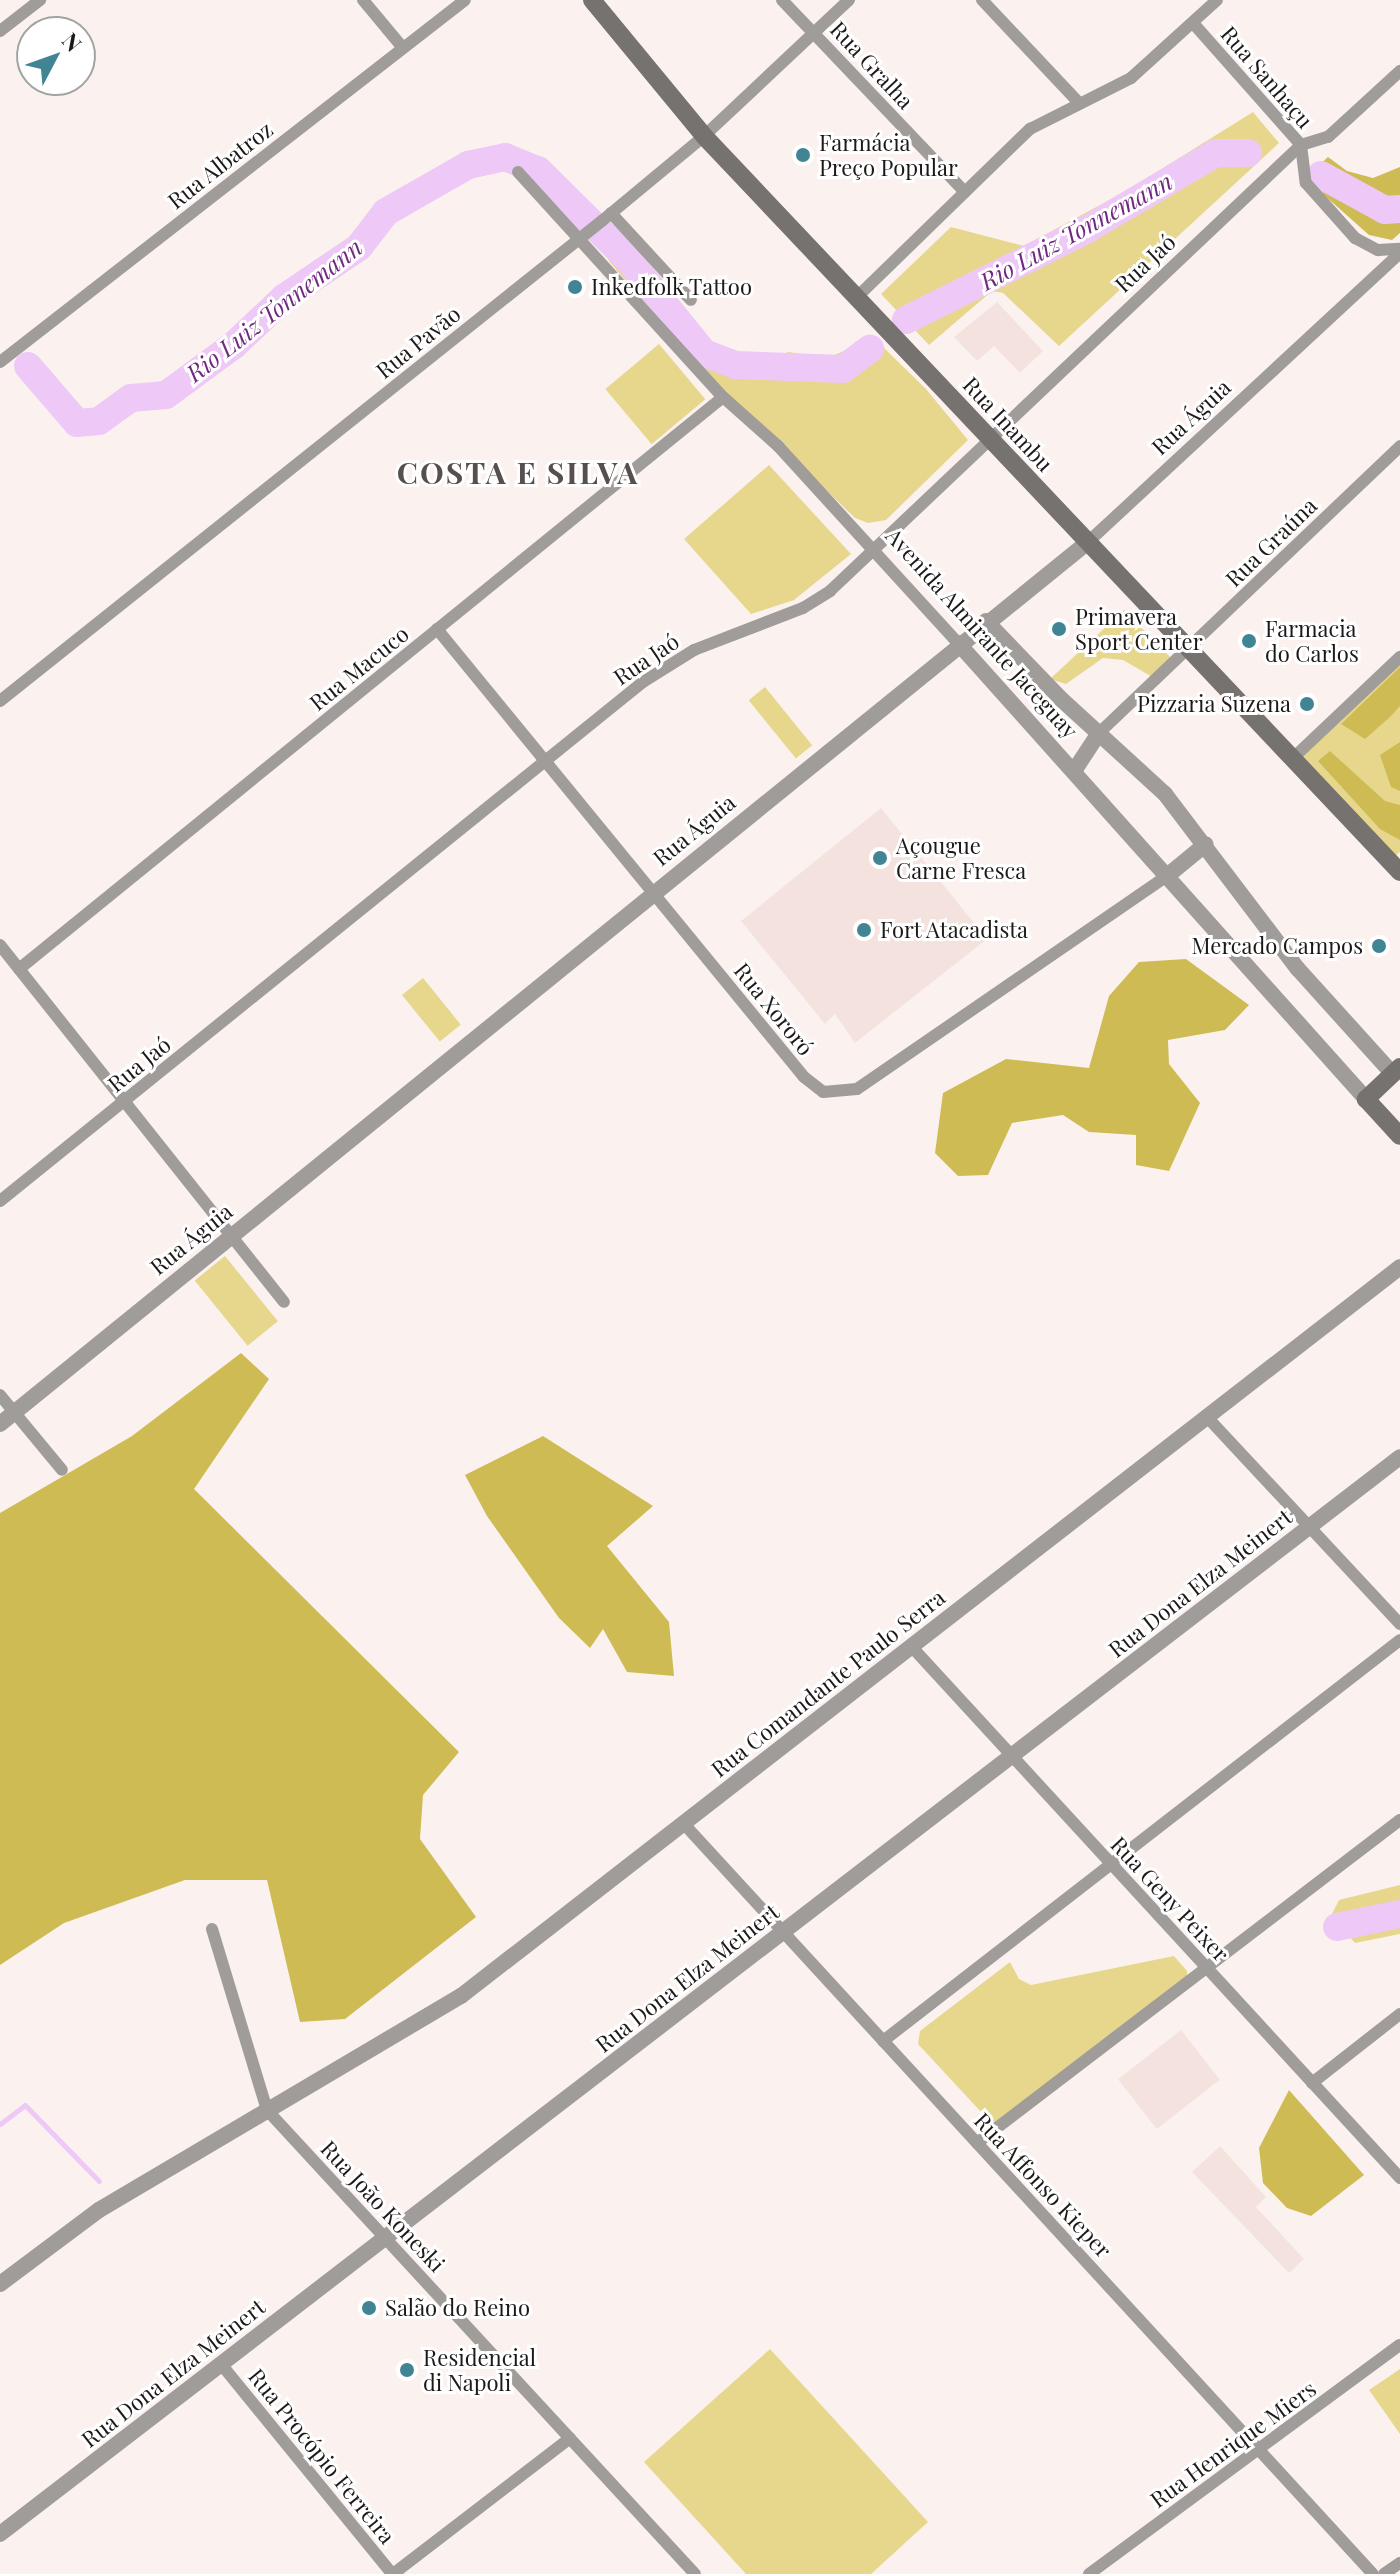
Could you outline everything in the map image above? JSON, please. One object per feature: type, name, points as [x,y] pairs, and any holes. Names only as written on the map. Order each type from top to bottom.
[{"type":"main road","name":"Rua Inambu","points":[[592,0],[704,136],[1292,759],[1398,867]]},
{"type":"main road","points":[[1366,1099],[1398,1074]]},
{"type":"main road","name":"Avenida Almirante Jaceguay","points":[[1366,1099],[1400,1136]]},
{"type":"street","points":[[0,31],[40,0]]},
{"type":"street","points":[[363,0],[403,48]]},
{"type":"street","name":"Rua Albatroz","points":[[0,362],[465,0]]},
{"type":"street","name":"Rua Gralha","points":[[782,0],[965,192]]},
{"type":"street","name":"Rua Pavão","points":[[0,701],[582,237],[704,136],[849,0]]},
{"type":"street","points":[[982,0],[1078,102]]},
{"type":"street","points":[[856,298],[1030,129],[1078,102],[1131,78],[1217,0]]},
{"type":"street","name":"Rua Sanhaçu","points":[[1193,23],[1301,145],[1306,183],[1355,238],[1378,250],[1400,251]]},
{"type":"street","points":[[1301,145],[1338,130],[1400,71]]},
{"type":"street","name":"Rua Jaó","points":[[0,1201],[668,665],[817,601],[1301,145]]},
{"type":"street","name":"Avenida Almirante Jaceguay","points":[[518,172],[582,237],[723,397],[778,446],[873,549],[1366,1099]]},
{"type":"street","points":[[607,216],[691,300]]},
{"type":"street","name":"Rua Águia","points":[[0,1424],[958,643],[1088,542],[1400,251]]},
{"type":"street","name":"Rua Macuco","points":[[19,969],[723,397]]},
{"type":"street","name":"Rua Graúna","points":[[1099,733],[1400,446]]},
{"type":"street","name":"Avenida Almirante Jaceguay","points":[[986,621],[1165,794],[1298,969],[1398,1074]]},
{"type":"street","name":"Rua Xororó","points":[[437,629],[804,1077],[834,1095],[857,1089],[1167,876]]},
{"type":"street","points":[[1292,759],[1400,657]]},
{"type":"street","points":[[1074,771],[1099,733]]},
{"type":"street","points":[[1167,876],[1206,844]]},
{"type":"street","points":[[0,945],[284,1302]]},
{"type":"street","name":"Rua Comandante Paulo Serra","points":[[0,2284],[99,2210],[461,1996],[1400,1267]]},
{"type":"street","points":[[0,1395],[62,1470]]},
{"type":"street","points":[[1207,1417],[1400,1624]]},
{"type":"street","name":"Rua Dona Elza Meinert","points":[[0,2534],[1400,1457]]},
{"type":"street","points":[[883,2041],[1400,1640]]},
{"type":"street","name":"Rua Geny Peixer","points":[[911,1646],[1400,2178]]},
{"type":"street","points":[[977,2143],[1400,1820]]},
{"type":"street","name":"Rua Affonso Kieper","points":[[684,1824],[1373,2574]]},
{"type":"street","name":"Rua João Koneski","points":[[212,1929],[267,2110],[695,2574]]},
{"type":"street","points":[[1312,2083],[1400,2014]]},
{"type":"street","name":"Rua Henrique Miers","points":[[1089,2574],[1400,2345]]},
{"type":"street","name":"Rua Procópio Ferreira","points":[[221,2364],[392,2574]]},
{"type":"street","points":[[392,2574],[570,2438]]},
{"type":"street","points":[[1384,2574],[1400,2563]]},
{"type":"shaded area","points":[[1253,112],[1279,143],[1059,346],[1003,293],[992,291],[929,345],[881,294],[951,227],[1024,246],[1128,190]]},
{"type":"shaded area","points":[[1328,157],[1347,171],[1373,178],[1400,167],[1400,205],[1382,202],[1316,168]]},
{"type":"shaded area","points":[[1312,174],[1353,193],[1370,211],[1400,215],[1400,233],[1392,240],[1369,235],[1324,195]]},
{"type":"shaded area","points":[[609,233],[703,345],[724,357],[766,359],[789,352],[827,358],[869,341],[883,347],[926,389],[968,440],[886,520],[868,523],[855,518],[699,368],[609,261],[600,238]]},
{"type":"shaded area","points":[[997,302],[1043,351],[1020,373],[994,346],[977,361],[954,337]]},
{"type":"shaded area","points":[[659,344],[705,399],[652,444],[605,389]]},
{"type":"shaded area","points":[[769,465],[851,554],[794,600],[751,614],[684,539]]},
{"type":"shaded area","points":[[1124,610],[1173,660],[1154,678],[1123,660],[1103,658],[1066,684],[1050,679]]},
{"type":"shaded area","points":[[1400,660],[1400,852],[1394,857],[1298,755]]},
{"type":"shaded area","points":[[1400,667],[1400,706],[1390,717],[1365,739],[1341,724]]},
{"type":"shaded area","points":[[765,687],[812,745],[796,759],[749,700]]},
{"type":"shaded area","points":[[1400,742],[1400,791],[1391,787],[1380,755]]},
{"type":"shaded area","points":[[1330,751],[1385,801],[1400,805],[1400,840],[1380,829],[1318,761]]},
{"type":"shaded area","name":"Fort Atacadista","points":[[881,808],[987,939],[855,1043],[835,1014],[825,1024],[741,921]]},
{"type":"shaded area","points":[[1186,959],[1249,1005],[1225,1030],[1168,1040],[1169,1064],[1200,1103],[1169,1171],[1136,1165],[1136,1135],[1089,1132],[1063,1115],[1012,1123],[988,1175],[958,1176],[935,1153],[943,1093],[1006,1059],[1089,1068],[1109,996],[1139,962]]},
{"type":"shaded area","points":[[423,978],[461,1025],[440,1042],[402,995]]},
{"type":"shaded area","points":[[225,1256],[278,1321],[248,1346],[195,1281]]},
{"type":"shaded area","points":[[241,1353],[269,1379],[194,1489],[459,1752],[423,1795],[420,1839],[476,1917],[345,2019],[300,2022],[267,1880],[185,1880],[64,1923],[0,1965],[0,1513],[132,1436]]},
{"type":"shaded area","points":[[543,1436],[653,1506],[607,1546],[669,1622],[674,1676],[627,1672],[603,1629],[590,1648],[559,1618],[487,1516],[465,1475]]},
{"type":"shaded area","points":[[1400,1885],[1400,1934],[1355,1943],[1331,1916],[1339,1900]]},
{"type":"shaded area","points":[[1174,1956],[1187,1971],[1188,1984],[995,2127],[918,2044],[920,2031],[1010,1962],[1019,1979],[1031,1985]]},
{"type":"shaded area","points":[[1181,2030],[1220,2080],[1157,2129],[1118,2079]]},
{"type":"shaded area","points":[[1289,2090],[1364,2175],[1311,2216],[1287,2208],[1263,2183],[1259,2148]]},
{"type":"shaded area","points":[[1220,2146],[1266,2197],[1256,2207],[1304,2259],[1289,2273],[1192,2172]]},
{"type":"shaded area","points":[[770,2349],[928,2522],[871,2574],[746,2574],[644,2462]]},
{"type":"shaded area","points":[[1400,2369],[1400,2434],[1369,2390]]},
{"type":"waterway","name":"Rio Luiz Tonnemann","points":[[906,320],[1084,231],[1216,153],[1248,153]]},
{"type":"waterway","name":"Rio Luiz Tonnemann","points":[[28,366],[77,423],[99,421],[131,398],[166,395],[234,345],[285,297],[359,247],[386,212],[468,165],[505,157],[538,170],[627,258],[704,353],[736,365],[843,369],[870,349]]},
{"type":"waterway","name":"Rio Luiz Tonnemann","points":[[1321,175],[1385,210],[1400,209]]},
{"type":"waterway","points":[[1337,1927],[1400,1914]]},
{"type":"waterway","points":[[0,2124],[25,2105],[99,2181]]},
{"type":"place","name":"Farmácia Preço Popular","points":[[803,155]]},
{"type":"place","name":"Inkedfolk Tattoo","points":[[575,287]]},
{"type":"place","name":"Primavera Sport Center","points":[[1059,629]]},
{"type":"place","name":"Farmacia do Carlos","points":[[1249,641]]},
{"type":"place","name":"Pizzaria Suzena","points":[[1307,704]]},
{"type":"place","name":"Açougue Carne Fresca","points":[[880,858]]},
{"type":"place","name":"Fort Atacadista","points":[[864,930]]},
{"type":"place","name":"Mercado Campos","points":[[1379,946]]},
{"type":"place","name":"Salão do Reino","points":[[369,2308]]},
{"type":"place","name":"Residencial di Napoli","points":[[407,2370]]},
{"type":"district","name":"COSTA E SILVA","points":[[518,472]]}]
